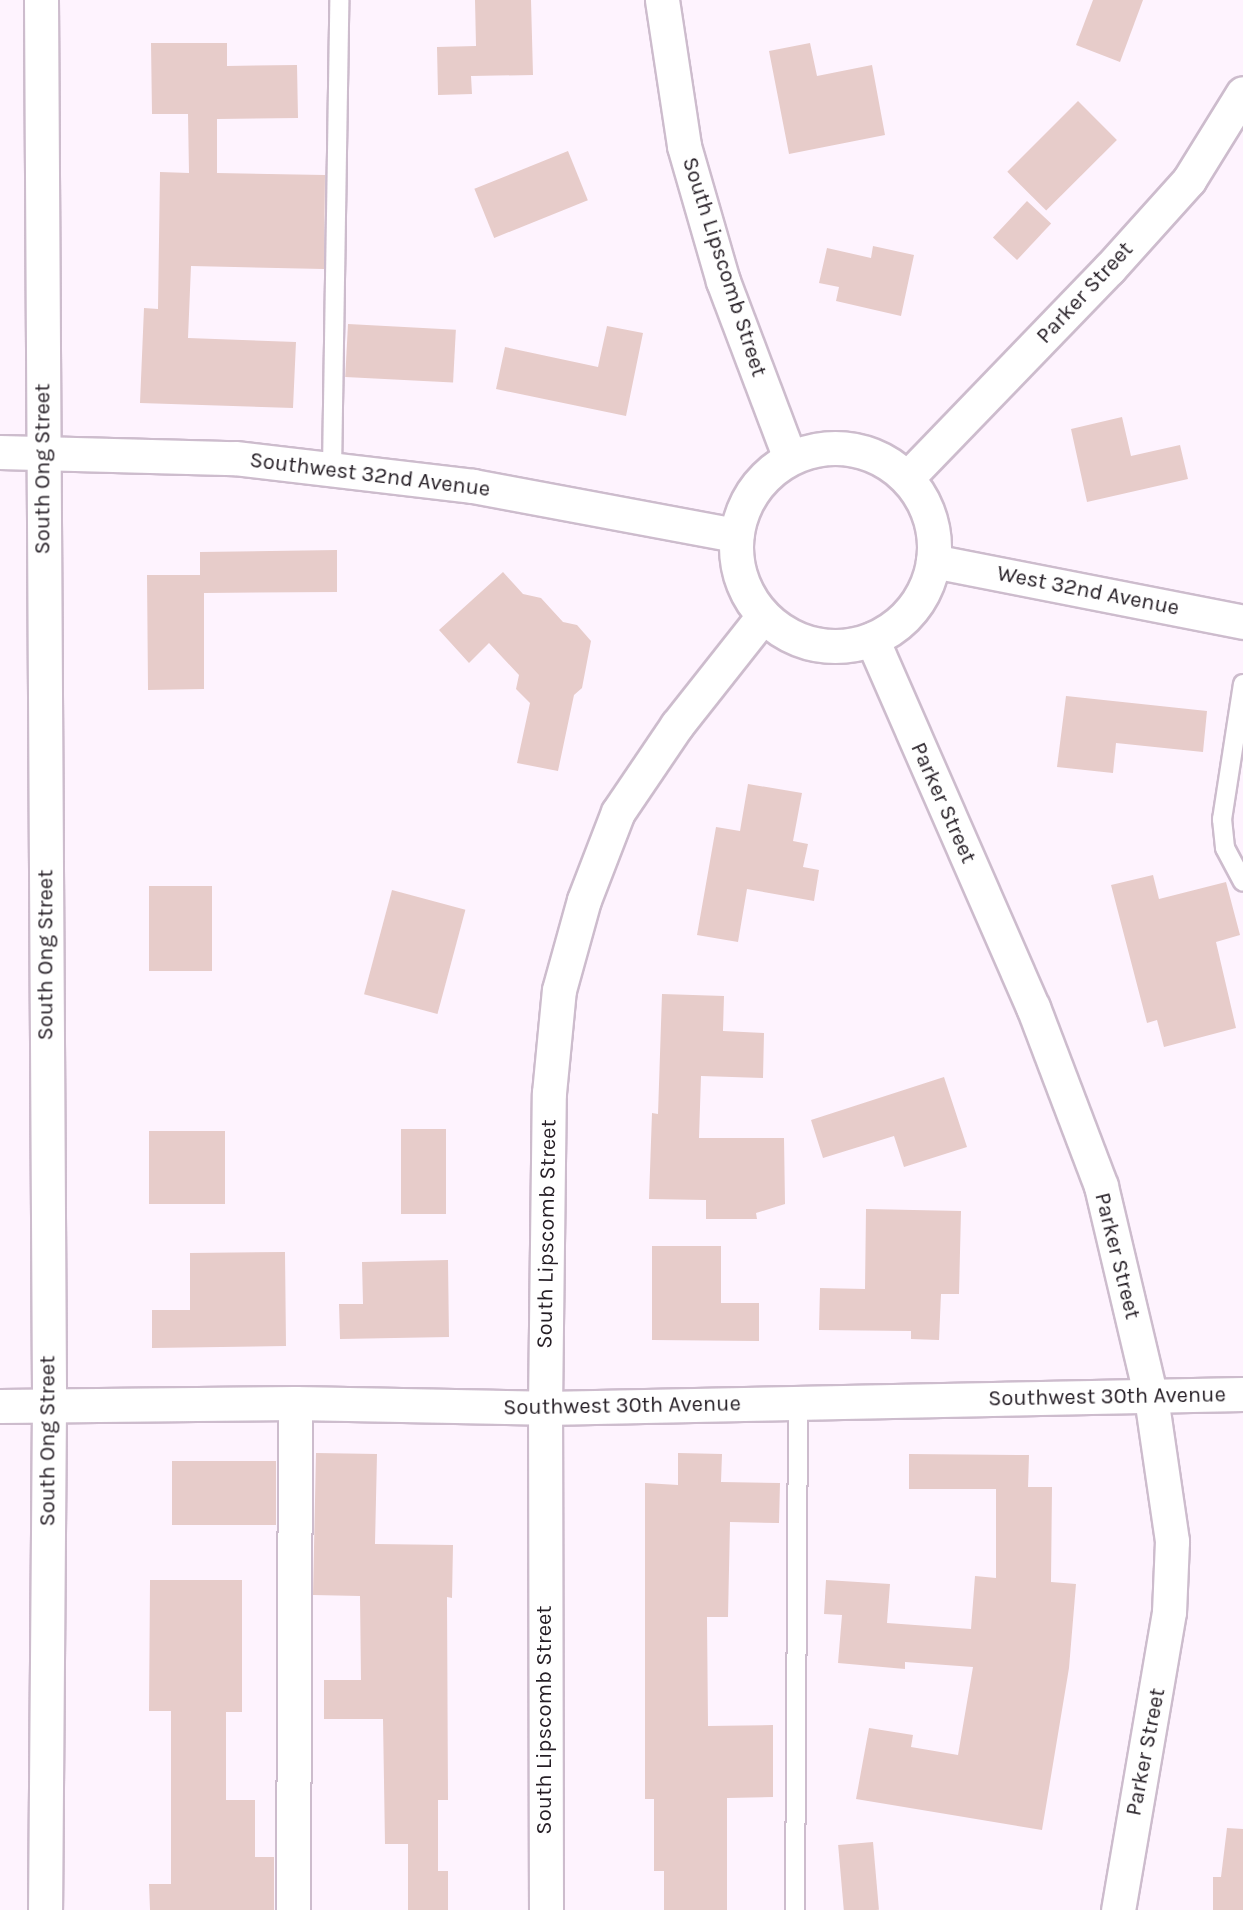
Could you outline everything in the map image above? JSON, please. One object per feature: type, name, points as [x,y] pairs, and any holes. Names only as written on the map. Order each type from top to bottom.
[{"type":"street","name":"South Ong Street","points":[[41,0],[49,1406],[45,1910]]},
{"type":"street","name":"South Lipscomb Street","points":[[662,0],[684,146],[723,280],[790,458]]},
{"type":"street","name":"Parker Street","points":[[907,478],[1109,269],[1189,180],[1243,93]]},
{"type":"street","points":[[818,449],[850,449],[881,459],[907,478],[930,517],[933,561],[926,586],[913,609],[894,627],[872,639],[849,645],[814,644],[781,631],[763,616],[746,592],[740,573],[736,534],[753,491],[790,458],[818,449]]},
{"type":"street","name":"Southwest 32nd Avenue","points":[[0,452],[43,450],[235,458],[473,486],[736,534]]},
{"type":"street","name":"West 32nd Avenue","points":[[933,561],[1243,622]]},
{"type":"street","name":"South Lipscomb Street","points":[[546,1910],[544,1408],[549,1093],[559,990],[584,900],[618,812],[677,725],[763,616]]},
{"type":"street","name":"Parker Street","points":[[872,639],[1033,1008],[1101,1186],[1151,1397],[1172,1541],[1169,1612],[1118,1910]]},
{"type":"street","name":"Southwest 30th Avenue","points":[[0,1406],[295,1403],[544,1408],[1243,1394]]},
{"type":"street","points":[[293,1910],[295,1403]]},
{"type":"lane","points":[[332,470],[339,0]]},
{"type":"lane","points":[[1243,684],[1222,819],[1225,848],[1243,882]]},
{"type":"lane","points":[[795,1910],[798,1403]]},
{"type":"building","points":[[475,0],[531,0],[533,75],[471,76],[472,94],[438,95],[437,47],[476,46]]},
{"type":"building","points":[[1093,0],[1143,0],[1120,62],[1076,45]]},
{"type":"building","points":[[151,43],[227,43],[227,66],[297,65],[298,118],[217,119],[217,173],[325,175],[324,269],[191,266],[188,338],[296,342],[293,408],[140,403],[144,308],[158,309],[160,172],[189,173],[188,114],[152,114]]},
{"type":"building","points":[[810,43],[817,76],[872,65],[885,135],[789,154],[769,51]]},
{"type":"building","points":[[1078,101],[1117,140],[1046,211],[1007,172]]},
{"type":"building","points":[[568,151],[588,200],[494,238],[474,189]]},
{"type":"building","points":[[1027,201],[1051,224],[1017,260],[993,238]]},
{"type":"building","points":[[873,246],[914,255],[901,316],[836,301],[839,287],[819,283],[827,248],[871,258]]},
{"type":"building","points":[[348,324],[456,330],[453,383],[345,377]]},
{"type":"building","points":[[607,326],[643,333],[626,416],[496,389],[505,347],[598,367]]},
{"type":"building","points":[[1122,417],[1131,456],[1180,445],[1188,479],[1087,502],[1071,429]]},
{"type":"building","points":[[337,550],[337,592],[204,593],[204,689],[148,690],[147,575],[200,575],[200,552]]},
{"type":"building","points":[[503,572],[523,594],[541,598],[563,622],[577,625],[591,641],[582,688],[574,695],[558,771],[517,763],[530,703],[516,689],[519,675],[489,643],[469,663],[439,630]]},
{"type":"building","points":[[1066,696],[1207,711],[1203,752],[1116,743],[1113,773],[1057,767]]},
{"type":"building","points":[[748,784],[802,793],[793,841],[808,844],[803,867],[819,870],[814,901],[747,889],[738,942],[697,935],[716,827],[740,831]]},
{"type":"building","points":[[1153,875],[1159,899],[1226,882],[1240,935],[1216,942],[1236,1028],[1164,1047],[1157,1020],[1147,1023],[1111,885]]},
{"type":"building","points":[[149,886],[212,886],[212,971],[149,971]]},
{"type":"building","points":[[392,890],[465,910],[437,1014],[364,994]]},
{"type":"building","points":[[662,994],[724,996],[723,1031],[764,1033],[763,1078],[701,1076],[699,1138],[784,1138],[785,1204],[756,1213],[757,1219],[706,1219],[706,1200],[649,1199],[652,1113],[658,1114]]},
{"type":"building","points":[[944,1077],[967,1147],[904,1167],[894,1136],[823,1158],[811,1120]]},
{"type":"building","points":[[401,1129],[446,1129],[446,1214],[401,1214]]},
{"type":"building","points":[[149,1131],[225,1131],[225,1204],[149,1204]]},
{"type":"building","points":[[866,1209],[961,1211],[959,1294],[941,1294],[939,1340],[911,1339],[911,1331],[819,1330],[820,1288],[865,1289]]},
{"type":"building","points":[[652,1246],[721,1246],[721,1303],[759,1303],[759,1341],[652,1340]]},
{"type":"building","points":[[285,1252],[286,1346],[152,1348],[152,1310],[190,1310],[190,1253]]},
{"type":"building","points":[[448,1260],[449,1337],[340,1339],[339,1304],[363,1304],[362,1262]]},
{"type":"building","points":[[316,1453],[377,1454],[375,1544],[453,1545],[452,1598],[447,1597],[448,1800],[438,1800],[438,1871],[448,1871],[448,1910],[408,1910],[408,1844],[385,1844],[383,1719],[324,1719],[324,1680],[361,1680],[360,1596],[313,1595]]},
{"type":"building","points":[[678,1453],[722,1454],[721,1482],[780,1483],[779,1523],[730,1522],[728,1617],[707,1617],[708,1726],[773,1725],[773,1797],[727,1798],[727,1910],[664,1910],[664,1871],[654,1871],[654,1799],[645,1799],[645,1483],[678,1485]]},
{"type":"building","points":[[909,1454],[1029,1455],[1028,1487],[1052,1487],[1051,1582],[1076,1584],[1069,1668],[1042,1830],[856,1799],[869,1728],[913,1735],[911,1747],[958,1755],[973,1667],[905,1662],[905,1669],[838,1663],[842,1615],[824,1614],[826,1580],[890,1584],[887,1623],[971,1629],[975,1576],[996,1578],[996,1489],[909,1489]]},
{"type":"building","points":[[172,1461],[276,1461],[276,1525],[172,1525]]},
{"type":"building","points":[[150,1580],[242,1580],[242,1712],[226,1712],[226,1800],[255,1800],[255,1857],[274,1857],[274,1910],[150,1910],[149,1884],[171,1884],[171,1711],[149,1711]]},
{"type":"building","points":[[1227,1828],[1243,1829],[1243,1910],[1213,1910],[1213,1877],[1221,1877]]},
{"type":"building","points":[[873,1842],[879,1910],[844,1910],[838,1845]]}]
